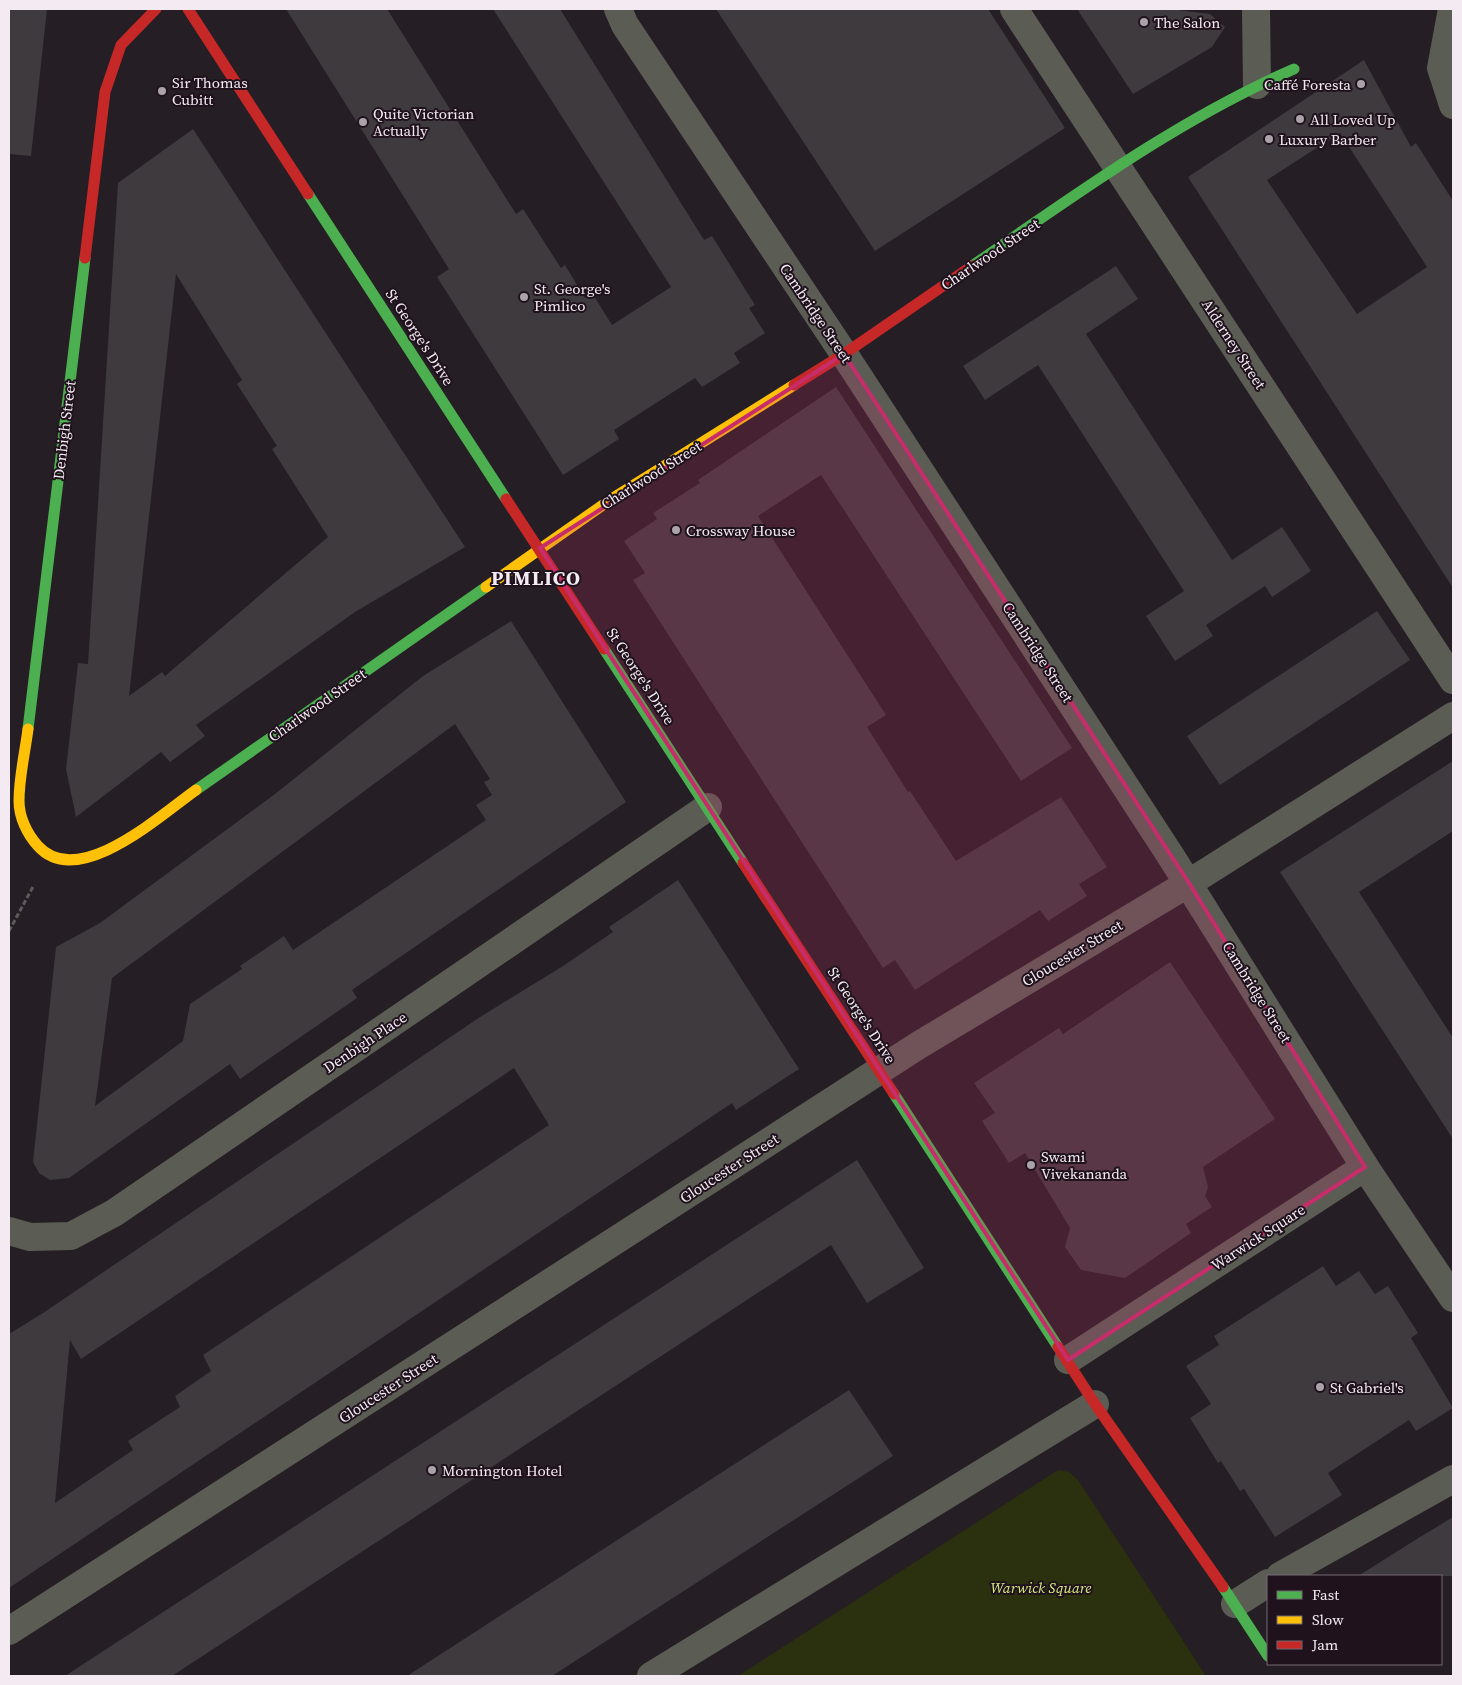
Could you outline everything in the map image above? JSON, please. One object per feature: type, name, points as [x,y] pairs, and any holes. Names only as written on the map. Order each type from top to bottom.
[{"type":"street","name":"Denbigh Street","points":[[51,854],[32,841],[24,830],[19,802],[105,92],[121,45],[156,9]]},
{"type":"street","name":"St George's Drive","points":[[188,9],[1068,1360]]},
{"type":"street","name":"Cambridge Street","points":[[618,9],[625,25],[844,354],[1189,883],[1365,1167],[1453,1298]]},
{"type":"street","name":"Alderney Street","points":[[1014,9],[1453,680]]},
{"type":"street","points":[[1256,9],[1257,85]]},
{"type":"street","points":[[1452,9],[1441,68],[1453,105]]},
{"type":"street","name":"Charlwood Street","points":[[51,854],[65,860],[92,859],[118,845],[610,500],[844,354],[1118,166],[1257,85],[1294,69]]},
{"type":"street","name":"Gloucester Street","points":[[10,1631],[919,1045],[1189,883],[1453,716]]},
{"type":"street","name":"Denbigh Place","points":[[9,1231],[30,1237],[71,1236],[114,1213],[708,807]]},
{"type":"street","name":"Warwick Square","points":[[1068,1360],[1365,1167]]},
{"type":"street","points":[[1068,1360],[1095,1404],[1235,1604],[1267,1654]]},
{"type":"street","points":[[651,1676],[1095,1404]]},
{"type":"street","points":[[1282,1575],[1453,1479]]},
{"type":"street","points":[[1235,1604],[1267,1584]]},
{"type":"path","points":[[9,930],[35,882]]},
{"type":"highlighted area","points":[[844,354],[1189,883],[1365,1167],[1068,1360],[540,548]]},
{"type":"green space","name":"Warwick Square","points":[[1058,1470],[1069,1472],[1078,1480],[1206,1676],[738,1676]]},
{"type":"building","points":[[9,9],[47,9],[31,156],[9,154]]},
{"type":"building","points":[[286,9],[387,9],[516,214],[523,209],[561,268],[565,265],[585,298],[592,293],[612,325],[671,287],[493,9],[560,9],[704,240],[712,236],[755,305],[749,308],[765,333],[734,353],[740,363],[702,387],[695,378],[614,430],[619,439],[563,475],[437,277],[449,269]]},
{"type":"building","points":[[716,9],[988,9],[1065,128],[875,251]]},
{"type":"building","points":[[1077,9],[1170,9],[1210,14],[1225,27],[1212,47],[1133,94]]},
{"type":"building","points":[[1364,60],[1411,147],[1416,143],[1453,201],[1453,588],[1188,177]],"holes":[[[1340,133],[1427,267],[1357,314],[1267,180]]]},
{"type":"building","points":[[193,129],[465,547],[355,612],[196,725],[205,736],[170,762],[161,752],[76,817],[66,769],[78,663],[88,664],[118,183]],"holes":[[[176,274],[242,380],[237,384],[277,446],[272,449],[328,537],[165,676],[162,672],[129,696]]]},
{"type":"building","points":[[1116,266],[1138,299],[1086,334],[1232,560],[1282,527],[1311,571],[1272,597],[1265,586],[1206,625],[1213,636],[1175,661],[1146,616],[1184,591],[1038,365],[985,400],[963,366]]},
{"type":"building","points":[[836,387],[1072,748],[1021,781],[821,475],[758,516],[886,715],[867,727],[908,792],[910,791],[956,861],[1061,797],[1107,867],[1079,884],[1087,896],[1048,921],[1040,910],[915,990],[895,960],[883,968],[633,580],[645,573],[624,541],[657,519],[653,513],[700,483],[698,480]]},
{"type":"building","points":[[1377,611],[1410,660],[1220,785],[1187,736]]},
{"type":"building","points":[[511,621],[626,802],[352,990],[357,998],[240,1079],[230,1064],[69,1178],[50,1180],[39,1173],[33,1162],[56,947],[100,923],[275,794],[423,676]],"holes":[[[455,724],[490,779],[484,782],[492,795],[476,805],[486,820],[293,950],[284,936],[240,966],[242,969],[190,1004],[183,1041],[95,1106],[112,978]]]},
{"type":"building","points":[[1453,761],[1453,831],[1359,892],[1453,1038],[1453,1139],[1280,872]]},
{"type":"building","points":[[678,880],[799,1069],[736,1110],[732,1103],[9,1588],[9,1334],[43,1313],[480,1017],[563,966],[613,932],[609,927]],"holes":[[[514,1068],[549,1125],[203,1355],[211,1371],[175,1396],[180,1407],[128,1441],[133,1450],[55,1503],[70,1340],[81,1359]]]},
{"type":"building","points":[[1170,962],[1275,1119],[1203,1167],[1208,1187],[1205,1196],[1212,1207],[1186,1224],[1191,1233],[1125,1278],[1081,1270],[1065,1247],[1070,1228],[1025,1153],[1009,1163],[982,1121],[995,1113],[974,1083],[1059,1028],[1063,1034]]},
{"type":"building","points":[[857,1160],[924,1268],[867,1303],[831,1245],[172,1676],[65,1676]]},
{"type":"building","name":"St Gabriel's","points":[[1323,1266],[1336,1286],[1359,1271],[1375,1294],[1388,1286],[1418,1333],[1411,1338],[1453,1408],[1416,1431],[1409,1420],[1328,1473],[1342,1495],[1275,1537],[1244,1489],[1240,1491],[1221,1461],[1218,1463],[1190,1418],[1211,1404],[1186,1366],[1219,1345],[1214,1336]]},
{"type":"building","points":[[849,1390],[893,1456],[552,1676],[407,1676]]},
{"type":"building","points":[[1453,1517],[1453,1576],[1360,1575]]},
{"type":"traffic: fast","points":[[972,266],[1128,160],[1210,111],[1294,69]]},
{"type":"traffic: fast","points":[[308,194],[506,499]]},
{"type":"traffic: fast","points":[[28,729],[85,258]]},
{"type":"traffic: fast","points":[[196,790],[486,587]]},
{"type":"traffic: fast","points":[[604,649],[743,863]]},
{"type":"traffic: fast","points":[[894,1094],[1058,1347]]},
{"type":"traffic: fast","points":[[1223,1587],[1267,1654]]},
{"type":"traffic: slow","points":[[486,587],[610,500],[794,385]]},
{"type":"traffic: slow","points":[[28,729],[20,783],[20,813],[24,825],[34,841],[38,846],[55,857],[75,860],[97,854],[119,844],[142,830],[196,790]]},
{"type":"traffic: jam","points":[[85,258],[105,92],[121,45],[156,9]]},
{"type":"traffic: jam","points":[[188,9],[308,194]]},
{"type":"traffic: jam","points":[[794,385],[844,354],[972,266]]},
{"type":"traffic: jam","points":[[506,499],[604,649]]},
{"type":"traffic: jam","points":[[743,863],[894,1094]]},
{"type":"traffic: jam","points":[[1058,1347],[1095,1404],[1223,1587]]},
{"type":"place","name":"The Salon","points":[[1144,22]]},
{"type":"place","name":"Caffé Foresta","points":[[1361,84]]},
{"type":"place","name":"Sir Thomas Cubitt","points":[[162,91]]},
{"type":"place","name":"All Loved Up","points":[[1300,119]]},
{"type":"place","name":"Quite Victorian Actually","points":[[363,122]]},
{"type":"place","name":"Luxury Barber","points":[[1269,139]]},
{"type":"place","name":"St. George's Pimlico","points":[[524,297]]},
{"type":"place","name":"Crossway House","points":[[676,530]]},
{"type":"place","name":"Swami Vivekananda","points":[[1031,1165]]},
{"type":"place","name":"St Gabriel's","points":[[1320,1387]]},
{"type":"place","name":"Mornington Hotel","points":[[432,1470]]},
{"type":"district","name":"PIMLICO","points":[[536,578]]}]
